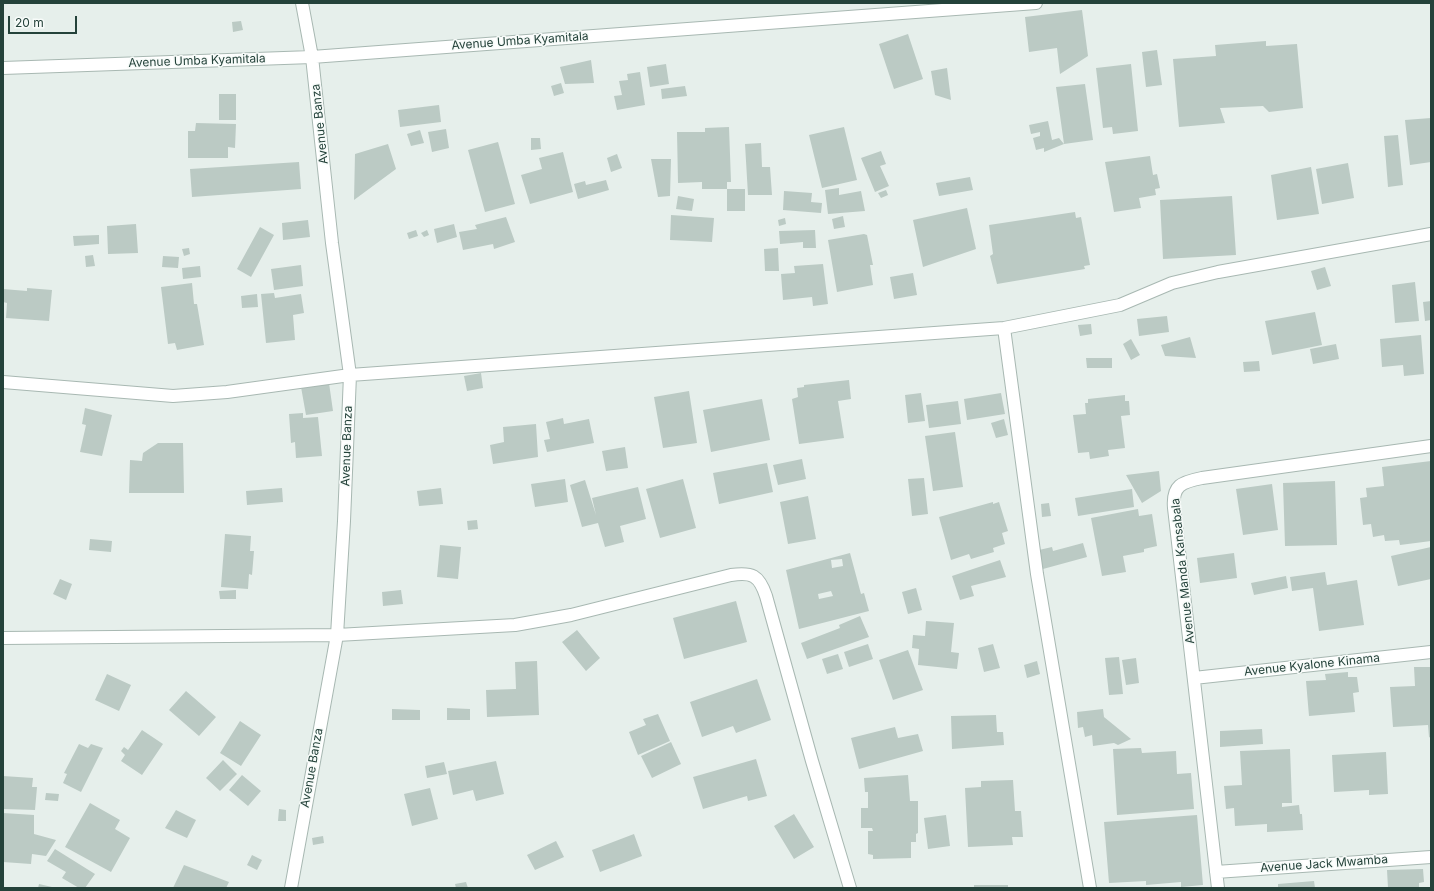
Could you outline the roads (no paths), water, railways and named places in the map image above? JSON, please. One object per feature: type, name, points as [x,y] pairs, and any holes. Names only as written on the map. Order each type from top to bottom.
[{"type":"street","name":"Avenue Banza","points":[[291,888],[336,634],[344,522],[350,375],[332,243],[312,57],[302,3]]},
{"type":"street","name":"Avenue Umba Kyamitala","points":[[3,68],[312,57],[1036,3]]},
{"type":"street","points":[[3,382],[173,396],[220,393],[350,375],[1004,328],[1120,305],[1172,283],[1218,272],[1431,234]]},
{"type":"street","points":[[1004,328],[1037,574],[1090,888]]},
{"type":"street","name":"Avenue Manda Kansabala","points":[[1218,888],[1173,497],[1177,487],[1185,482],[1202,478],[1431,446]]},
{"type":"street","points":[[3,638],[336,634],[515,625],[571,615],[744,573],[754,576],[762,584],[850,888]]},
{"type":"street","name":"Avenue Kyalone Kinama","points":[[1194,678],[1431,652]]},
{"type":"street","name":"Avenue Jack Mwamba","points":[[1216,872],[1431,857]]}]
